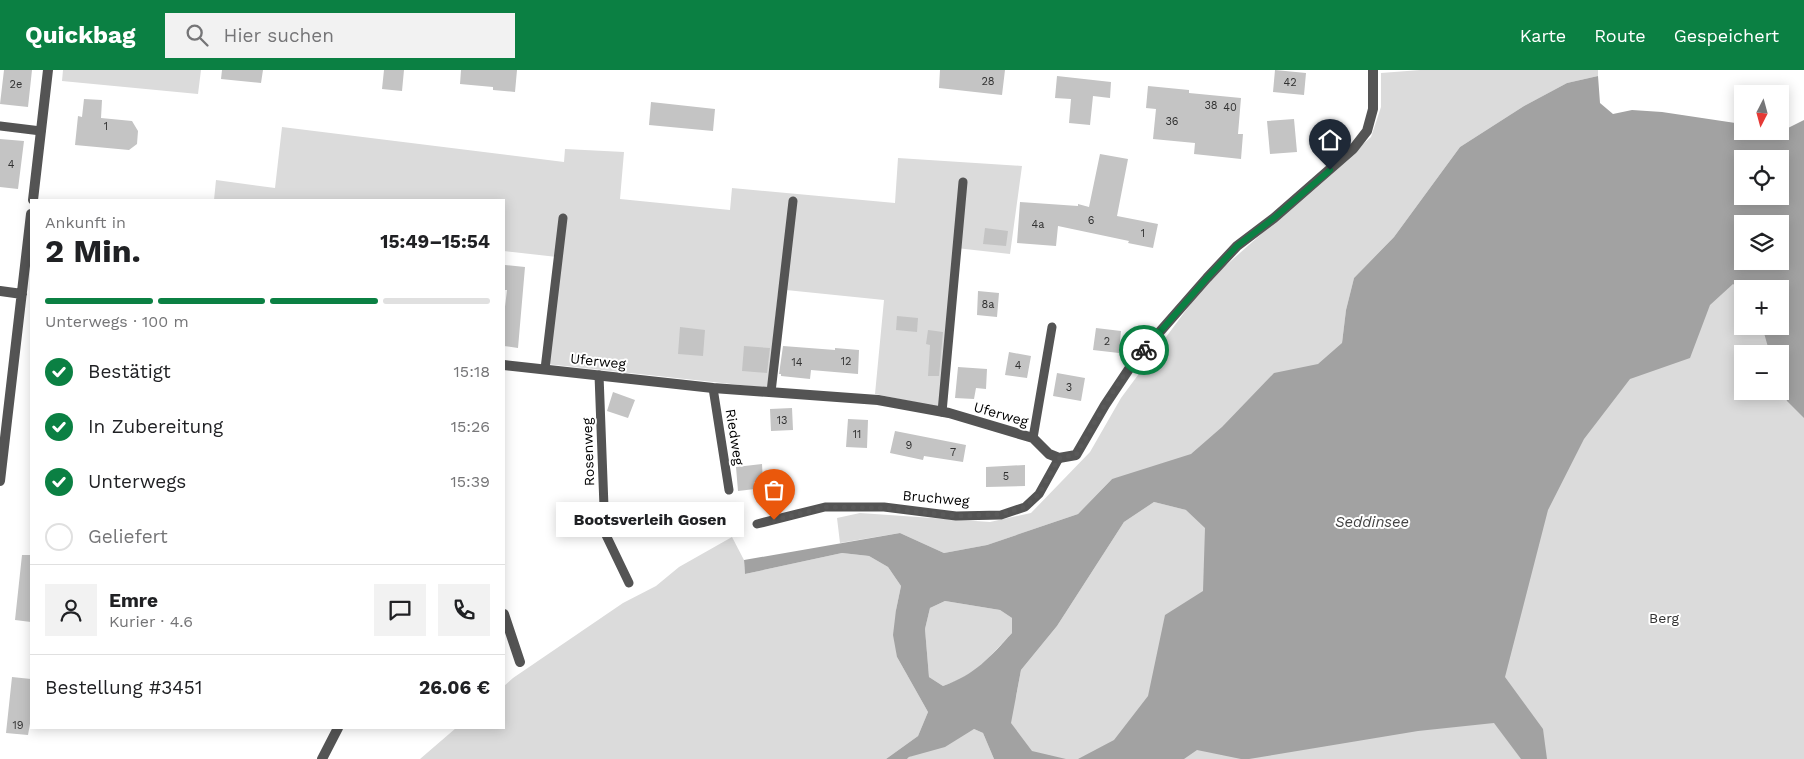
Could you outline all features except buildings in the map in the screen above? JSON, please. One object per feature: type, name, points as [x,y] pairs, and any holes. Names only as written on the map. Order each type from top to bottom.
[{"type":"street","points":[[33,199],[48,70]]},
{"type":"street","points":[[1059,458],[1076,455],[1105,405],[1135,360],[1237,246],[1318,180],[1358,143],[1367,131],[1373,109],[1373,70]]},
{"type":"street","points":[[0,481],[25,297],[30,228]]},
{"type":"street","points":[[0,291],[25,297]]},
{"type":"street","name":"Uferweg","points":[[505,365],[712,388],[878,400],[942,412],[1033,438],[1049,454],[1059,458]]},
{"type":"street","points":[[505,617],[520,662]]},
{"type":"street","points":[[322,759],[337,729]]},
{"type":"lane","points":[[0,126],[41,131]]},
{"type":"lane","points":[[942,412],[963,182]]},
{"type":"lane","points":[[771,392],[793,201]]},
{"type":"lane","points":[[545,369],[563,218]]},
{"type":"lane","points":[[1033,438],[1052,327]]},
{"type":"lane","name":"Rosenweg","points":[[599,375],[605,532],[629,583]]},
{"type":"lane","name":"Riedweg","points":[[712,388],[729,490]]},
{"type":"lane","name":"Bruchweg","points":[[757,524],[826,507],[884,508],[956,516],[1002,514],[1025,507],[1039,494],[1059,458]]},
{"type":"green space","points":[[63,70],[201,70],[198,94],[62,81]]},
{"type":"green space","points":[[1420,70],[1598,70],[1598,76],[1567,83],[1524,106],[1460,147],[1394,237],[1354,278],[1346,310],[1342,343],[1345,346],[1224,466],[1112,479],[1078,514],[987,545],[944,553],[900,533],[840,543],[837,518],[860,513],[990,522],[1031,513],[1090,452],[1121,398],[1206,283],[1371,137],[1381,107],[1381,73]]},
{"type":"green space","points":[[282,127],[564,162],[565,149],[624,152],[620,199],[730,210],[732,188],[895,203],[898,158],[1022,166],[1010,254],[956,248],[939,407],[875,394],[884,300],[786,290],[778,293],[768,388],[546,364],[557,257],[505,251],[505,199],[214,199],[216,180],[275,188]]},
{"type":"green space","name":"Berg","points":[[1804,226],[1804,759],[1016,759],[999,703],[1016,697],[1021,670],[1057,626],[1124,522],[1154,502],[1186,510],[1734,265],[1734,270],[1789,270],[1789,248]]},
{"type":"green space","points":[[732,537],[744,560],[745,574],[842,553],[869,556],[888,567],[901,586],[896,610],[897,657],[928,712],[918,736],[886,759],[420,759],[455,729],[505,729],[505,685],[623,603],[656,586],[679,567]]},
{"type":"green space","points":[[945,601],[1000,610],[1012,618],[1012,633],[979,668],[959,680],[943,686],[929,677],[925,629],[930,608]]},
{"type":"green space","points":[[974,729],[983,733],[994,759],[907,759],[909,757]]},
{"type":"water","name":"Seddinsee","points":[[1598,76],[1600,103],[1613,114],[1632,110],[1662,112],[1734,123],[1734,140],[1789,140],[1789,128],[1804,120],[1804,418],[1787,400],[1789,400],[1789,345],[1767,345],[1765,335],[1789,335],[1789,280],[1734,280],[1734,285],[1710,305],[1690,358],[1630,379],[1584,439],[1548,510],[1505,677],[1543,729],[1547,759],[1521,759],[1494,723],[1418,731],[1249,759],[1197,750],[1184,759],[1078,759],[1114,740],[1148,696],[1165,615],[1203,591],[1205,528],[1186,510],[1154,502],[1124,522],[1057,626],[1021,670],[1011,723],[1032,751],[1066,759],[994,759],[983,733],[974,729],[945,747],[907,759],[886,759],[918,736],[928,712],[897,657],[893,635],[901,586],[888,567],[869,556],[842,553],[745,574],[744,560],[900,533],[944,553],[987,545],[1078,514],[1112,479],[1191,454],[1222,427],[1274,373],[1318,364],[1342,343],[1346,310],[1354,278],[1394,237],[1460,147],[1524,106],[1567,83]],"holes":[[[945,601],[1000,610],[1012,618],[1012,633],[989,658],[973,671],[943,686],[929,677],[925,629],[930,608]]]},
{"type":"way so far","points":[[774,520],[826,507],[884,508],[956,516],[1002,514],[1025,507],[1039,494],[1059,458],[1076,455],[1105,405],[1135,360],[1144,350]]},
{"type":"place","name":"Bootsverleih Gosen","points":[[774,520]]},
{"type":"route","points":[[1144,350],[1237,246],[1274,218],[1330,170]]}]
